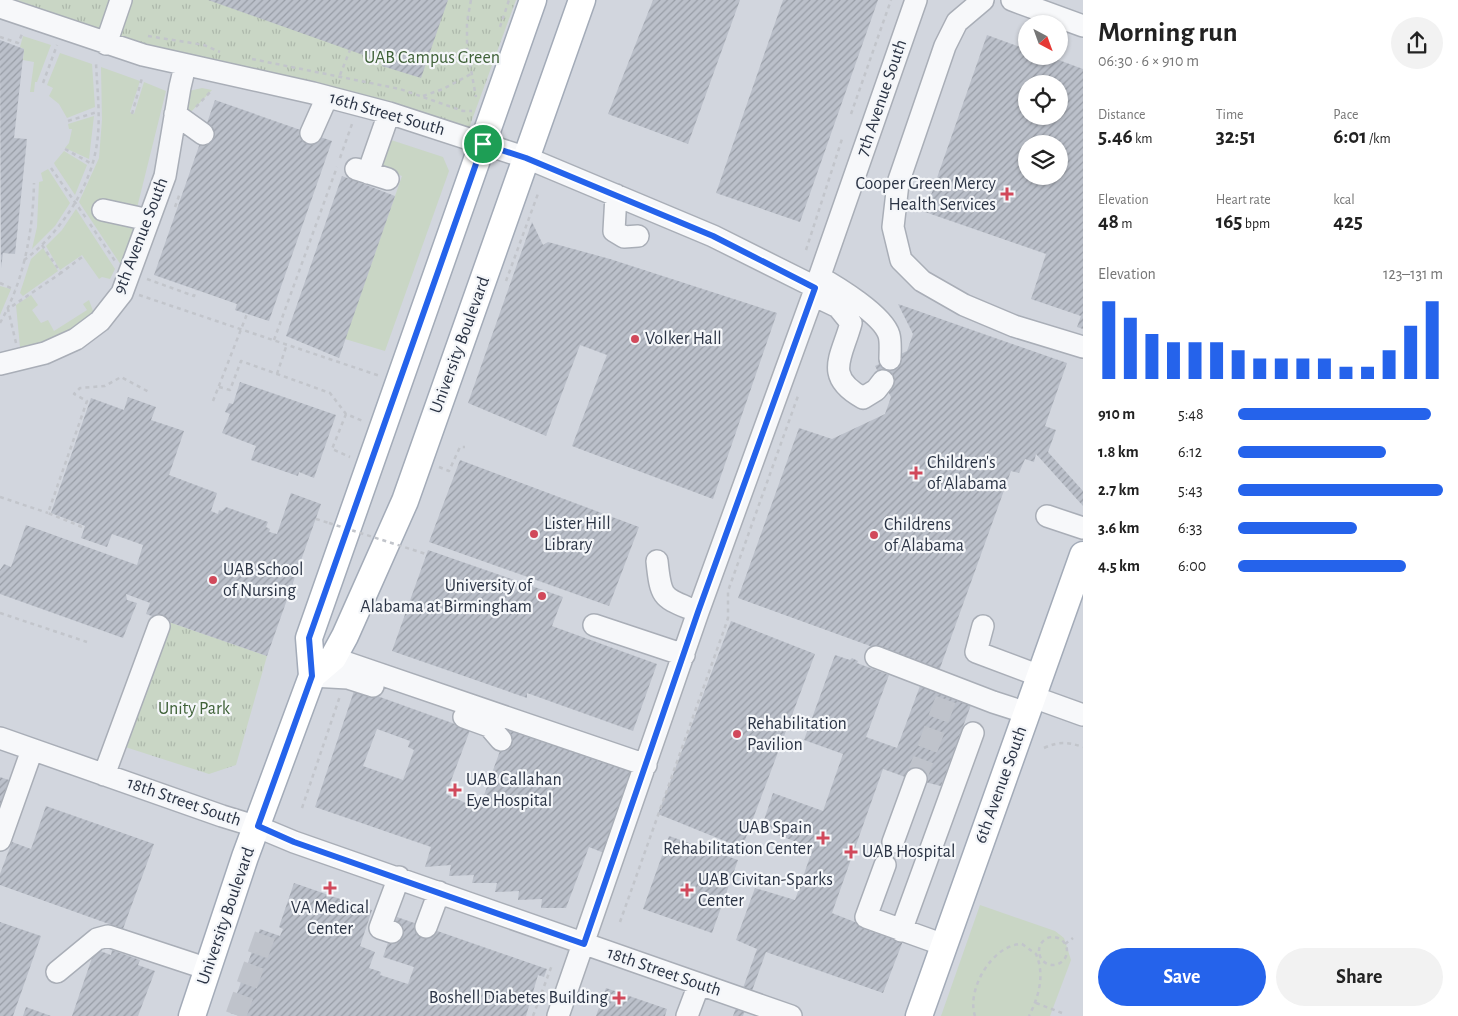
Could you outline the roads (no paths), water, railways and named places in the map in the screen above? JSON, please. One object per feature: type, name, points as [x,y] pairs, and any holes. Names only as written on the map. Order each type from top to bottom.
[{"type":"main road","name":"University Boulevard","points":[[192,1016],[245,857],[312,676],[309,638],[533,0]]},
{"type":"main road","name":"University Boulevard","points":[[312,676],[333,658],[345,636],[405,501],[582,0]]},
{"type":"main road","name":"6th Avenue South","points":[[920,1016],[1083,555]]},
{"type":"street","points":[[101,53],[121,0]]},
{"type":"street","name":"7th Avenue South","points":[[558,1016],[698,612],[816,287],[916,0]]},
{"type":"street","points":[[983,0],[958,22],[945,46],[898,183],[893,227],[900,260],[922,281],[964,305],[1014,326],[1083,347]]},
{"type":"street","points":[[1026,2],[1083,26]]},
{"type":"street","name":"16th Street South","points":[[0,7],[101,53],[185,66],[327,96],[389,113],[526,158],[713,236],[816,287]]},
{"type":"street","name":"9th Avenue South","points":[[0,364],[61,347],[100,321],[122,293],[165,176],[185,66]]},
{"type":"street","points":[[311,133],[327,96]]},
{"type":"street","points":[[371,174],[389,113]]},
{"type":"street","points":[[175,114],[204,134]]},
{"type":"street","points":[[614,223],[616,195]]},
{"type":"street","points":[[93,218],[149,220]]},
{"type":"street","points":[[816,287],[851,296],[883,324],[889,335],[890,359]]},
{"type":"street","points":[[816,287],[838,307],[851,323],[839,355],[837,370],[841,382],[850,391],[863,398],[876,390],[883,381]]},
{"type":"street","points":[[1047,516],[1083,528]]},
{"type":"street","points":[[657,561],[660,588],[666,598],[698,612]]},
{"type":"street","points":[[594,625],[684,655]]},
{"type":"street","points":[[104,775],[159,626]]},
{"type":"street","points":[[983,626],[976,652],[1033,696],[1083,715]]},
{"type":"street","points":[[876,657],[949,691],[1033,696]]},
{"type":"street","points":[[333,658],[646,765]]},
{"type":"street","points":[[312,676],[348,678],[480,722],[489,726],[501,740]]},
{"type":"street","points":[[902,931],[973,733]]},
{"type":"street","name":"18th Street South","points":[[0,738],[258,826],[294,842],[399,877],[791,1016]]},
{"type":"street","points":[[0,840],[32,750]]},
{"type":"street","points":[[893,842],[916,779]]},
{"type":"street","points":[[885,865],[866,917],[944,945]]},
{"type":"street","points":[[392,932],[380,928],[399,877]]},
{"type":"street","points":[[426,927],[439,892]]},
{"type":"street","points":[[57,972],[98,939],[108,936],[208,968]]},
{"type":"street","points":[[687,1016],[699,984]]},
{"type":"tunnel","points":[[916,779],[947,696]]},
{"type":"tunnel","points":[[236,1015],[266,932]]},
{"type":"place","name":"Cooper Green Mercy Health Services","points":[[1007,194]]},
{"type":"place","name":"Volker Hall","points":[[635,339]]},
{"type":"place","name":"Children's of Alabama","points":[[916,473]]},
{"type":"place","name":"Lister Hill Library","points":[[534,534]]},
{"type":"place","name":"Childrens of Alabama","points":[[874,535]]},
{"type":"place","name":"UAB School of Nursing","points":[[213,580]]},
{"type":"place","name":"University of Alabama at Birmingham","points":[[542,596]]},
{"type":"place","name":"Rehabilitation Pavilion","points":[[737,734]]},
{"type":"place","name":"UAB Callahan Eye Hospital","points":[[455,790]]},
{"type":"place","name":"UAB Spain Rehabilitation Center","points":[[823,838]]},
{"type":"place","name":"UAB Hospital","points":[[851,852]]},
{"type":"place","name":"VA Medical Center","points":[[330,888]]},
{"type":"place","name":"UAB Civitan-Sparks Center","points":[[687,890]]},
{"type":"place","name":"Boshell Diabetes Building","points":[[619,998]]},
{"type":"park label","name":"UAB Campus Green","points":[[432,58]]},
{"type":"park label","name":"Unity Park","points":[[194,709]]}]
